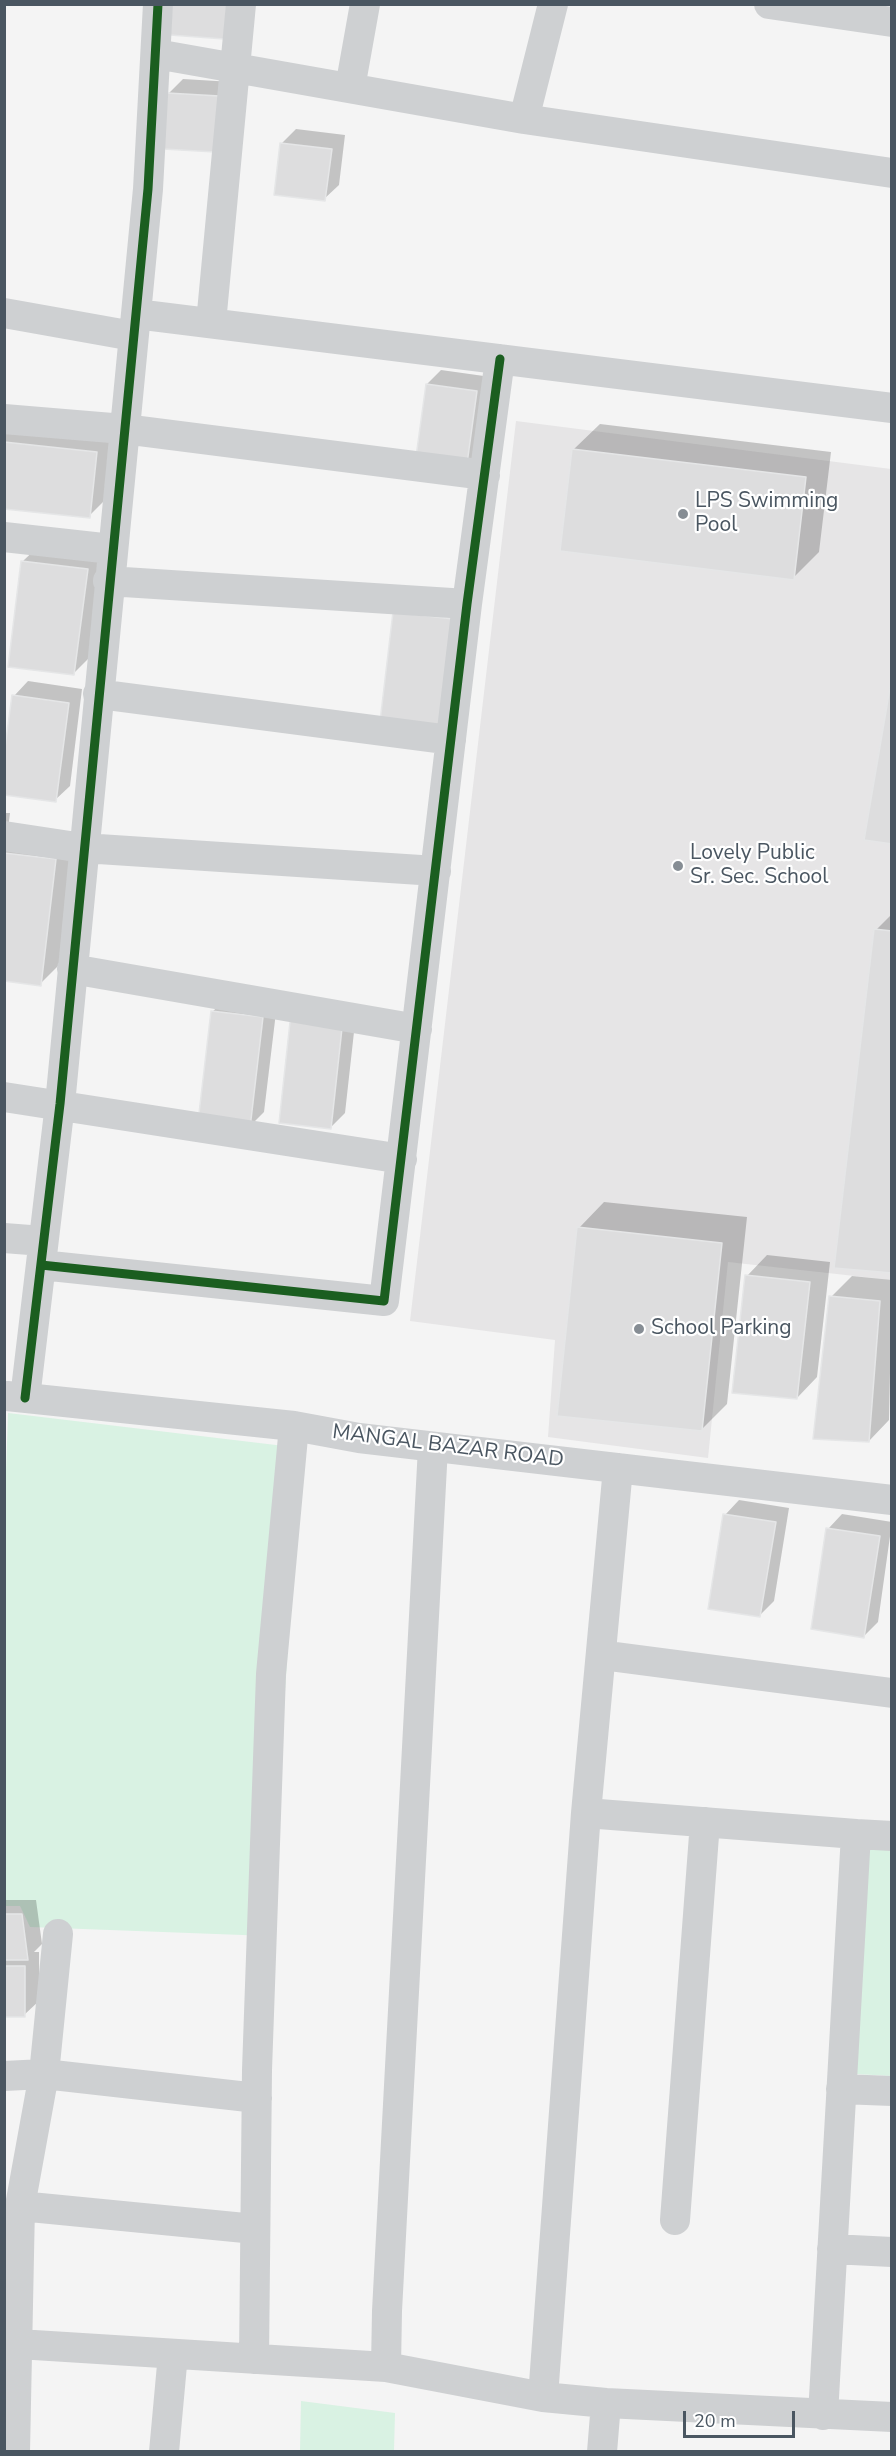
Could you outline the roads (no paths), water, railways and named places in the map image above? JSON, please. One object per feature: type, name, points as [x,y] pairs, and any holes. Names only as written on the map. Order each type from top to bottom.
[{"type":"street","points":[[15,1397],[42,1253],[60,1104],[108,581],[148,189],[158,4]]},
{"type":"street","points":[[211,323],[241,4]]},
{"type":"street","points":[[350,88],[365,4]]},
{"type":"street","points":[[524,119],[553,4]]},
{"type":"street","points":[[769,4],[840,10],[891,22]]},
{"type":"street","points":[[156,54],[524,119],[891,173]]},
{"type":"street","points":[[4,313],[135,325],[211,323],[891,408]]},
{"type":"street","points":[[4,1238],[42,1253],[384,1301],[467,604],[500,359]]},
{"type":"street","points":[[4,419],[124,429],[485,475]]},
{"type":"street","points":[[4,537],[112,549]]},
{"type":"street","points":[[108,581],[467,604]]},
{"type":"street","points":[[98,694],[452,740]]},
{"type":"street","points":[[4,836],[83,848],[436,871]]},
{"type":"street","points":[[72,969],[417,1029]]},
{"type":"street","points":[[4,1096],[402,1159]]},
{"type":"street","name":"MANGAL BAZAR ROAD","points":[[15,1397],[294,1426],[359,1438],[891,1500]]},
{"type":"street","points":[[254,2359],[257,2098],[270,1674],[294,1426]]},
{"type":"street","points":[[386,2367],[400,2039],[433,1447]]},
{"type":"street","points":[[543,2397],[586,1813],[618,1468]]},
{"type":"street","points":[[601,1655],[891,1693]]},
{"type":"street","points":[[586,1813],[891,1836]]},
{"type":"street","points":[[675,2220],[705,1822]]},
{"type":"street","points":[[824,2415],[831,2249],[856,1834]]},
{"type":"street","points":[[15,2451],[20,2206],[44,2074],[58,1934]]},
{"type":"street","points":[[4,2076],[44,2074],[257,2098]]},
{"type":"street","points":[[841,2089],[891,2091]]},
{"type":"street","points":[[20,2206],[255,2229]]},
{"type":"street","points":[[831,2249],[891,2252]]},
{"type":"street","points":[[18,2344],[386,2367],[543,2397],[606,2403],[891,2417]]},
{"type":"street","points":[[165,2451],[173,2354]]},
{"type":"street","points":[[602,2451],[606,2403]]},
{"type":"place","name":"LPS Swimming Pool","points":[[683,514]]},
{"type":"place","name":"Lovely Public Sr. Sec. School","points":[[678,866]]},
{"type":"place","name":"School Parking","points":[[639,1329]]}]
